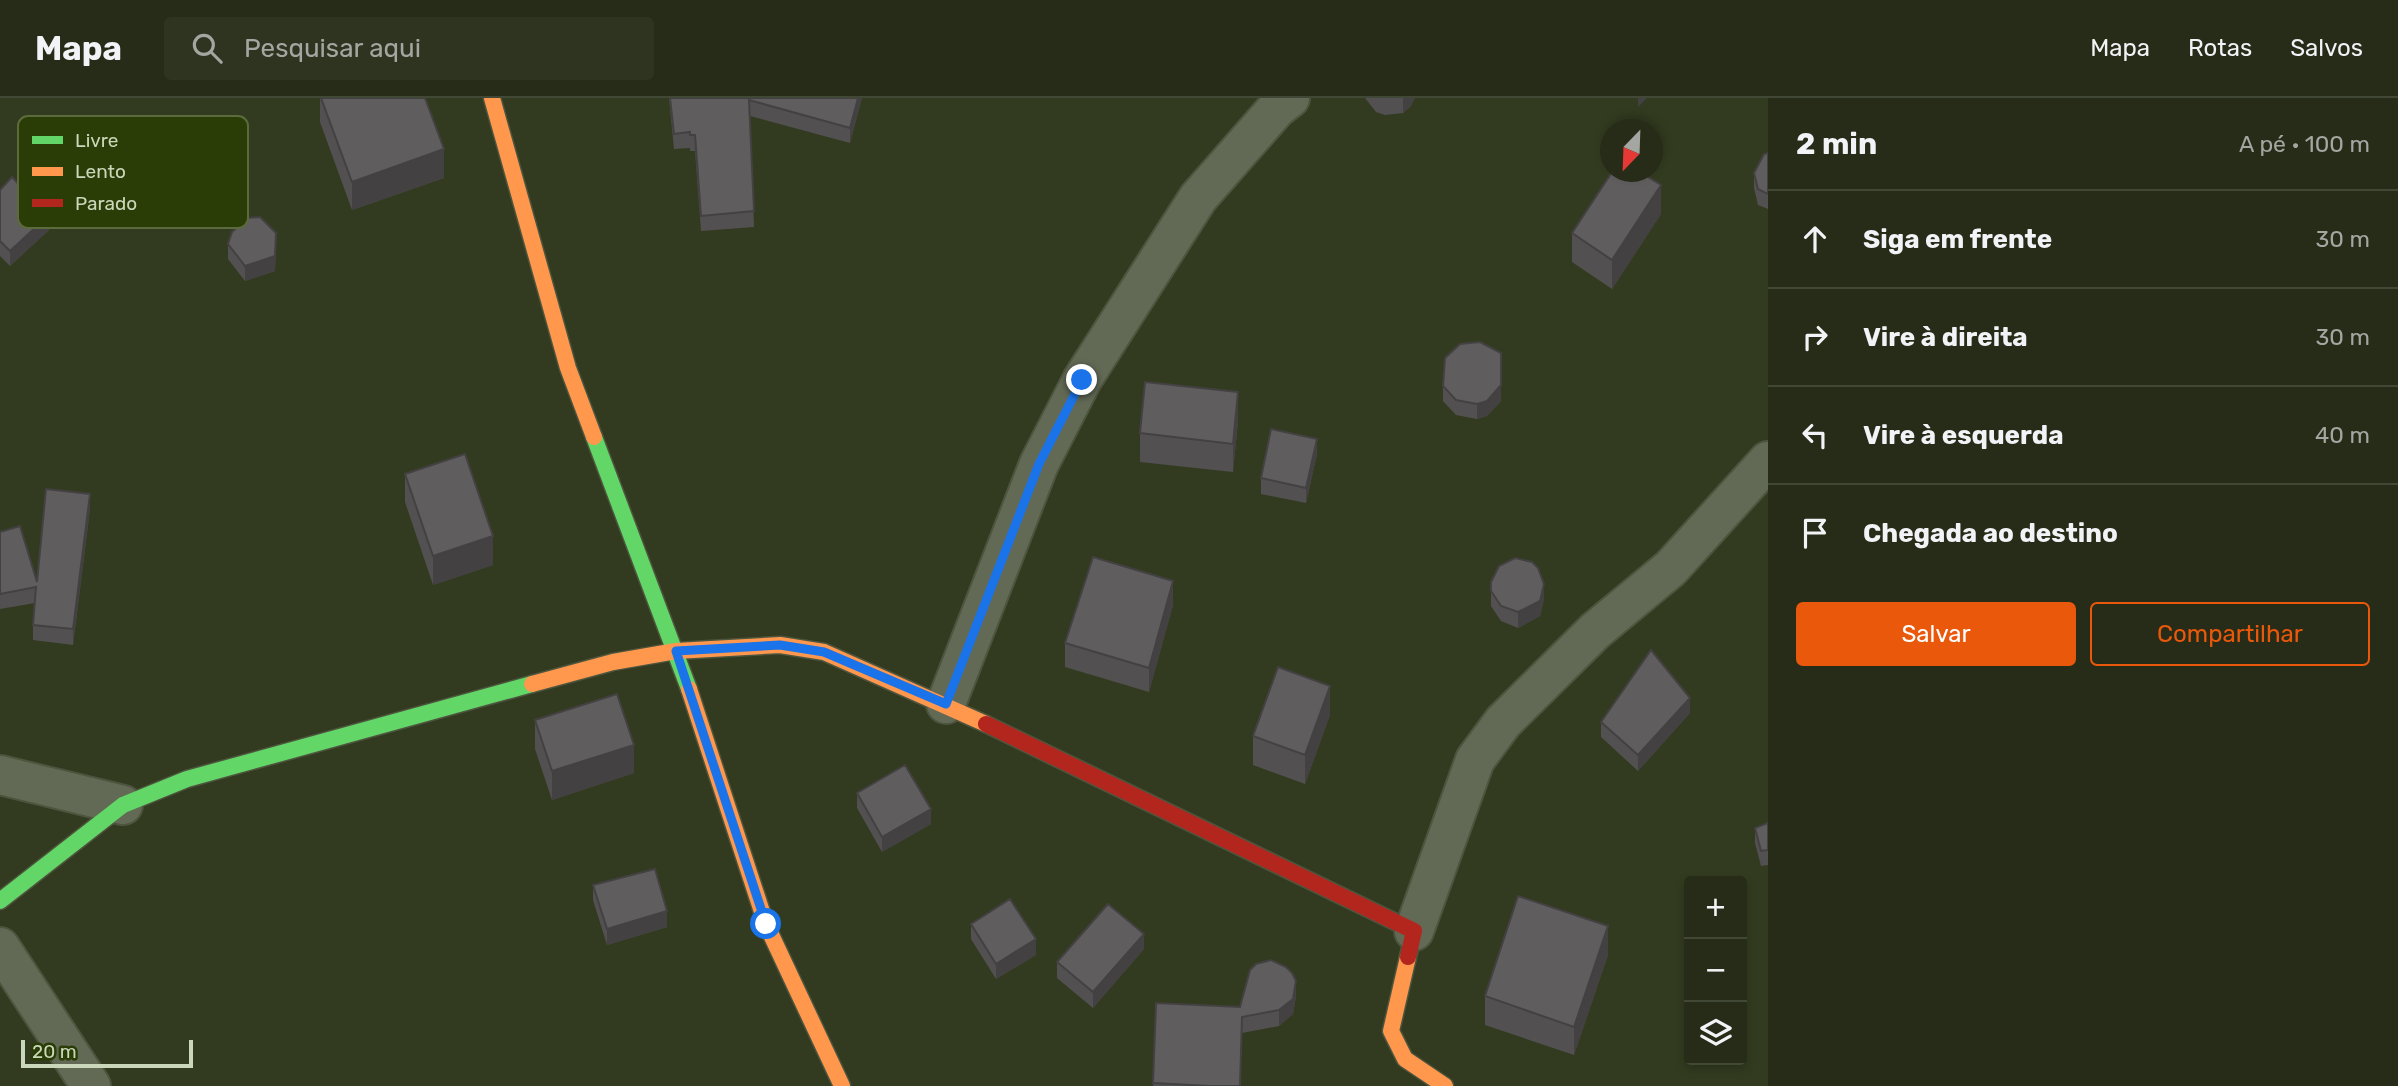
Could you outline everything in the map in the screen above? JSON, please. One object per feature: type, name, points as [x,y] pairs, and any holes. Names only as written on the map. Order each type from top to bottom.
[{"type":"street","points":[[492,98],[568,368],[676,651],[766,924],[842,1086]]},
{"type":"street","points":[[946,704],[1039,464],[1082,380],[1198,198],[1290,98]]},
{"type":"street","points":[[1445,1086],[1405,1059],[1391,1031],[1414,931],[1475,760],[1503,722],[1595,631],[1671,568],[1768,461]]},
{"type":"street","points":[[0,901],[122,805],[187,779],[613,662],[676,651],[780,645],[824,652],[946,704],[1414,931]]},
{"type":"street","points":[[0,775],[122,805]]},
{"type":"street","points":[[0,947],[91,1086]]},
{"type":"building","points":[[321,98],[425,98],[444,149],[352,182]]},
{"type":"building","points":[[670,98],[858,98],[850,128],[749,100],[754,211],[701,216],[695,135],[690,135],[690,132],[674,134]]},
{"type":"building","points":[[1768,153],[1768,194],[1758,189],[1754,173],[1764,154]]},
{"type":"building","points":[[12,177],[18,183],[18,228],[35,228],[10,251],[0,241],[0,190]]},
{"type":"building","points":[[1605,182],[1656,182],[1661,185],[1612,260],[1572,233]]},
{"type":"building","points":[[260,217],[276,233],[275,256],[245,266],[228,244],[236,228],[248,228],[248,218]]},
{"type":"building","points":[[1480,342],[1501,353],[1501,385],[1487,401],[1477,404],[1456,400],[1443,386],[1445,358],[1460,344]]},
{"type":"building","points":[[1145,382],[1238,392],[1233,444],[1140,433]]},
{"type":"building","points":[[1271,429],[1317,439],[1306,488],[1261,478]]},
{"type":"building","points":[[465,454],[493,536],[433,556],[405,474]]},
{"type":"building","points":[[46,489],[90,494],[73,629],[33,625],[36,587],[0,594],[0,532],[20,526],[37,582]]},
{"type":"building","points":[[1093,557],[1173,581],[1149,668],[1065,643]]},
{"type":"building","points":[[1515,558],[1532,562],[1538,568],[1544,584],[1540,601],[1518,612],[1501,606],[1491,591],[1491,582],[1499,566]]},
{"type":"building","points":[[1651,650],[1690,698],[1638,755],[1601,722]]},
{"type":"building","points":[[1278,667],[1330,686],[1305,755],[1253,736]]},
{"type":"building","points":[[617,694],[634,745],[552,771],[535,720]]},
{"type":"building","points":[[905,765],[931,809],[882,837],[857,793]]},
{"type":"building","points":[[1768,823],[1768,850],[1761,851],[1755,828]]},
{"type":"building","points":[[655,869],[667,911],[607,929],[593,885]]},
{"type":"building","points":[[1518,896],[1608,926],[1574,1027],[1485,996]]},
{"type":"building","points":[[1010,899],[1036,939],[996,964],[971,924]]},
{"type":"building","points":[[1108,904],[1144,934],[1093,992],[1057,962]]},
{"type":"building","points":[[1271,960],[1292,973],[1296,981],[1293,999],[1279,1010],[1242,1017],[1240,1086],[1153,1083],[1156,1003],[1240,1007],[1250,970],[1256,964]]},
{"type":"traffic: fast","points":[[594,437],[689,689]]},
{"type":"traffic: fast","points":[[0,901],[123,805],[187,779],[532,684]]},
{"type":"traffic: slow","points":[[492,98],[568,368],[594,437]]},
{"type":"traffic: slow","points":[[532,684],[613,662],[676,651],[780,645],[824,652],[986,724]]},
{"type":"traffic: slow","points":[[689,689],[766,924],[842,1086]]},
{"type":"traffic: slow","points":[[1408,957],[1391,1031],[1405,1059],[1445,1086]]},
{"type":"traffic: jam","points":[[986,724],[1414,931],[1408,957]]},
{"type":"route","points":[[766,924],[676,651],[780,645],[824,652],[946,704],[1039,464],[1082,380]]}]
